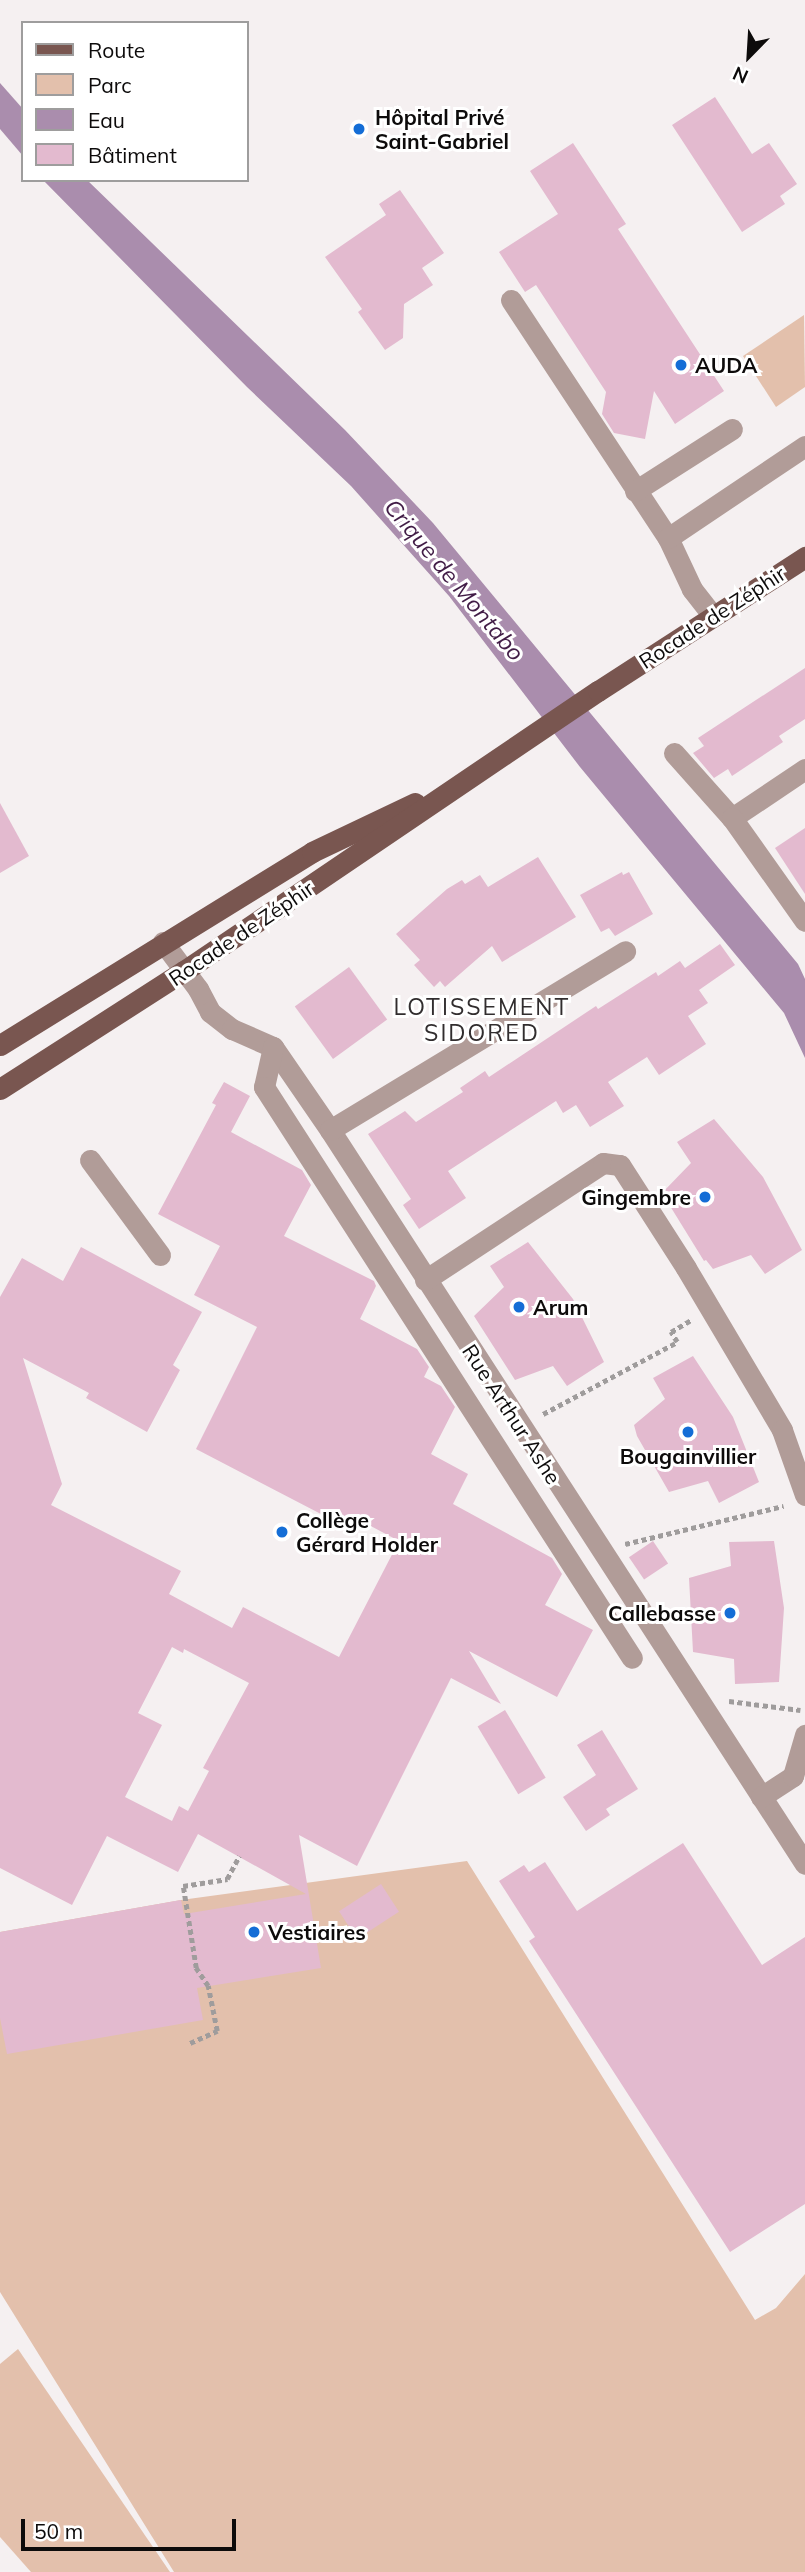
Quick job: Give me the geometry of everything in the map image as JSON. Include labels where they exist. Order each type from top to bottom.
[{"type":"main road","name":"Rocade de Zéphir","points":[[0,1089],[184,971],[598,691],[805,557]]},
{"type":"main road","name":"Rocade de Zéphir","points":[[0,1045],[312,852],[480,773]]},
{"type":"street","points":[[511,300],[668,538],[692,589],[713,617]]},
{"type":"street","points":[[635,491],[732,429]]},
{"type":"street","points":[[668,538],[805,446]]},
{"type":"street","points":[[674,753],[732,818],[805,921]]},
{"type":"street","points":[[732,818],[805,769]]},
{"type":"street","points":[[163,942],[198,989],[210,1012],[232,1029],[273,1047],[264,1087],[632,1658]]},
{"type":"street","points":[[330,1130],[625,951]]},
{"type":"street","name":"Rue Arthur Ashe","points":[[273,1047],[330,1130],[805,1864]]},
{"type":"street","points":[[90,1160],[160,1255]]},
{"type":"street","points":[[425,1280],[604,1163],[620,1165],[782,1430],[799,1500]]},
{"type":"street","points":[[761,1797],[793,1776],[805,1735]]},
{"type":"path","points":[[520,1426],[677,1342],[671,1332],[710,1309]]},
{"type":"path","points":[[600,1550],[799,1500]]},
{"type":"path","points":[[697,1698],[805,1710]]},
{"type":"path","points":[[190,2043],[217,2031],[208,1986],[196,1968],[183,1886],[227,1879],[239,1856]]},
{"type":"green space","points":[[804,315],[805,387],[776,407],[743,356]]},
{"type":"green space","points":[[467,1861],[755,2320],[776,2308],[805,2274],[805,2572],[174,2572],[0,2292],[0,1932],[181,1900]]},
{"type":"green space","points":[[18,2349],[170,2572],[31,2572],[0,2537],[0,2364]]},
{"type":"water","points":[[0,83],[21,107],[21,154],[0,129]]},
{"type":"water","name":"Crique de Montabo","points":[[45,182],[89,182],[345,430],[433,523],[798,964],[805,979],[805,1058],[784,1013],[580,767],[449,596],[351,486],[247,387]]},
{"type":"building","points":[[715,97],[752,154],[769,143],[797,184],[780,196],[785,204],[742,232],[672,125]]},
{"type":"building","points":[[573,143],[626,224],[618,229],[724,391],[675,424],[654,391],[645,439],[614,433],[602,414],[606,392],[536,285],[525,292],[499,252],[558,214],[530,171]]},
{"type":"building","points":[[400,190],[444,253],[422,268],[433,285],[404,304],[403,338],[385,350],[358,312],[362,309],[325,257],[386,215],[379,204]]},
{"type":"building","points":[[805,668],[805,719],[779,736],[783,742],[732,776],[728,769],[714,778],[693,753],[704,746],[698,738]]},
{"type":"building","points":[[0,803],[29,856],[0,873]]},
{"type":"building","points":[[805,828],[805,894],[775,848]]},
{"type":"building","points":[[538,857],[576,917],[502,962],[492,946],[445,987],[440,981],[434,987],[414,965],[420,960],[396,934],[447,889],[462,880],[465,884],[480,875],[488,887]]},
{"type":"building","points":[[622,872],[623,875],[629,872],[653,914],[615,936],[609,928],[601,932],[580,895]]},
{"type":"building","points":[[720,944],[735,965],[699,990],[708,1003],[688,1016],[706,1044],[659,1075],[647,1057],[608,1082],[624,1106],[590,1127],[576,1105],[563,1113],[556,1101],[448,1171],[466,1198],[419,1229],[403,1205],[411,1199],[368,1134],[405,1111],[416,1122],[463,1092],[460,1088],[485,1071],[489,1077],[596,1006],[598,1009],[656,972],[658,976],[680,961],[685,968]]},
{"type":"building","points":[[349,967],[387,1020],[333,1059],[295,1006]]},
{"type":"building","points":[[224,1082],[250,1096],[231,1132],[302,1170],[311,1185],[284,1236],[374,1281],[376,1286],[360,1319],[417,1349],[429,1367],[424,1377],[441,1386],[455,1407],[431,1454],[468,1474],[453,1504],[552,1558],[562,1574],[545,1605],[593,1630],[557,1697],[469,1651],[501,1704],[451,1678],[357,1866],[299,1835],[321,1968],[197,1988],[203,2020],[7,2054],[0,2018],[0,1932],[181,1900],[184,1914],[306,1894],[198,1834],[178,1872],[107,1836],[72,1905],[0,1868],[0,1297],[22,1258],[63,1281],[81,1247],[202,1312],[173,1365],[180,1370],[147,1432],[86,1398],[89,1393],[23,1358],[62,1484],[51,1505],[181,1571],[169,1594],[232,1628],[243,1607],[339,1657],[399,1541],[350,1515],[344,1526],[196,1449],[257,1327],[194,1295],[220,1246],[158,1214],[216,1105],[212,1103]],"holes":[[[172,1647],[183,1653],[184,1649],[249,1683],[203,1768],[209,1771],[188,1811],[179,1806],[172,1821],[125,1797],[162,1725],[138,1713]]]},
{"type":"building","name":"Gingembre","points":[[714,1119],[763,1177],[802,1250],[765,1274],[751,1255],[713,1269],[704,1261],[662,1193],[691,1163],[677,1142]]},
{"type":"building","name":"Arum","points":[[528,1242],[573,1299],[604,1362],[567,1386],[553,1366],[515,1380],[474,1316],[504,1287],[490,1266]]},
{"type":"building","name":"Bougainvillier","points":[[693,1356],[733,1417],[759,1482],[719,1503],[708,1481],[669,1492],[637,1436],[634,1425],[665,1399],[653,1378]]},
{"type":"building","points":[[653,1541],[668,1563],[644,1580],[629,1557]]},
{"type":"building","name":"Callebasse","points":[[774,1541],[784,1608],[779,1682],[735,1684],[734,1659],[693,1652],[689,1578],[731,1566],[729,1542]]},
{"type":"building","points":[[505,1710],[546,1778],[518,1794],[478,1726]]},
{"type":"building","points":[[602,1730],[638,1789],[606,1809],[610,1815],[586,1831],[563,1797],[596,1775],[577,1745]]},
{"type":"building","points":[[683,1843],[762,1965],[805,1937],[805,2204],[730,2252],[529,1941],[535,1937],[499,1881],[524,1865],[529,1872],[545,1862],[577,1911]]},
{"type":"building","points":[[381,1884],[399,1912],[357,1939],[339,1911]]},
{"type":"place","name":"Hôpital Privé Saint-Gabriel","points":[[359,129]]},
{"type":"place","name":"AUDA","points":[[681,365]]},
{"type":"place","name":"Gingembre","points":[[705,1197]]},
{"type":"place","name":"Arum","points":[[519,1307]]},
{"type":"place","name":"Bougainvillier","points":[[688,1432]]},
{"type":"place","name":"Collège Gérard Holder","points":[[282,1532]]},
{"type":"place","name":"Callebasse","points":[[730,1613]]},
{"type":"place","name":"Vestiaires","points":[[254,1932]]},
{"type":"district","name":"LOTISSEMENT SIDORED","points":[[482,1020]]}]
